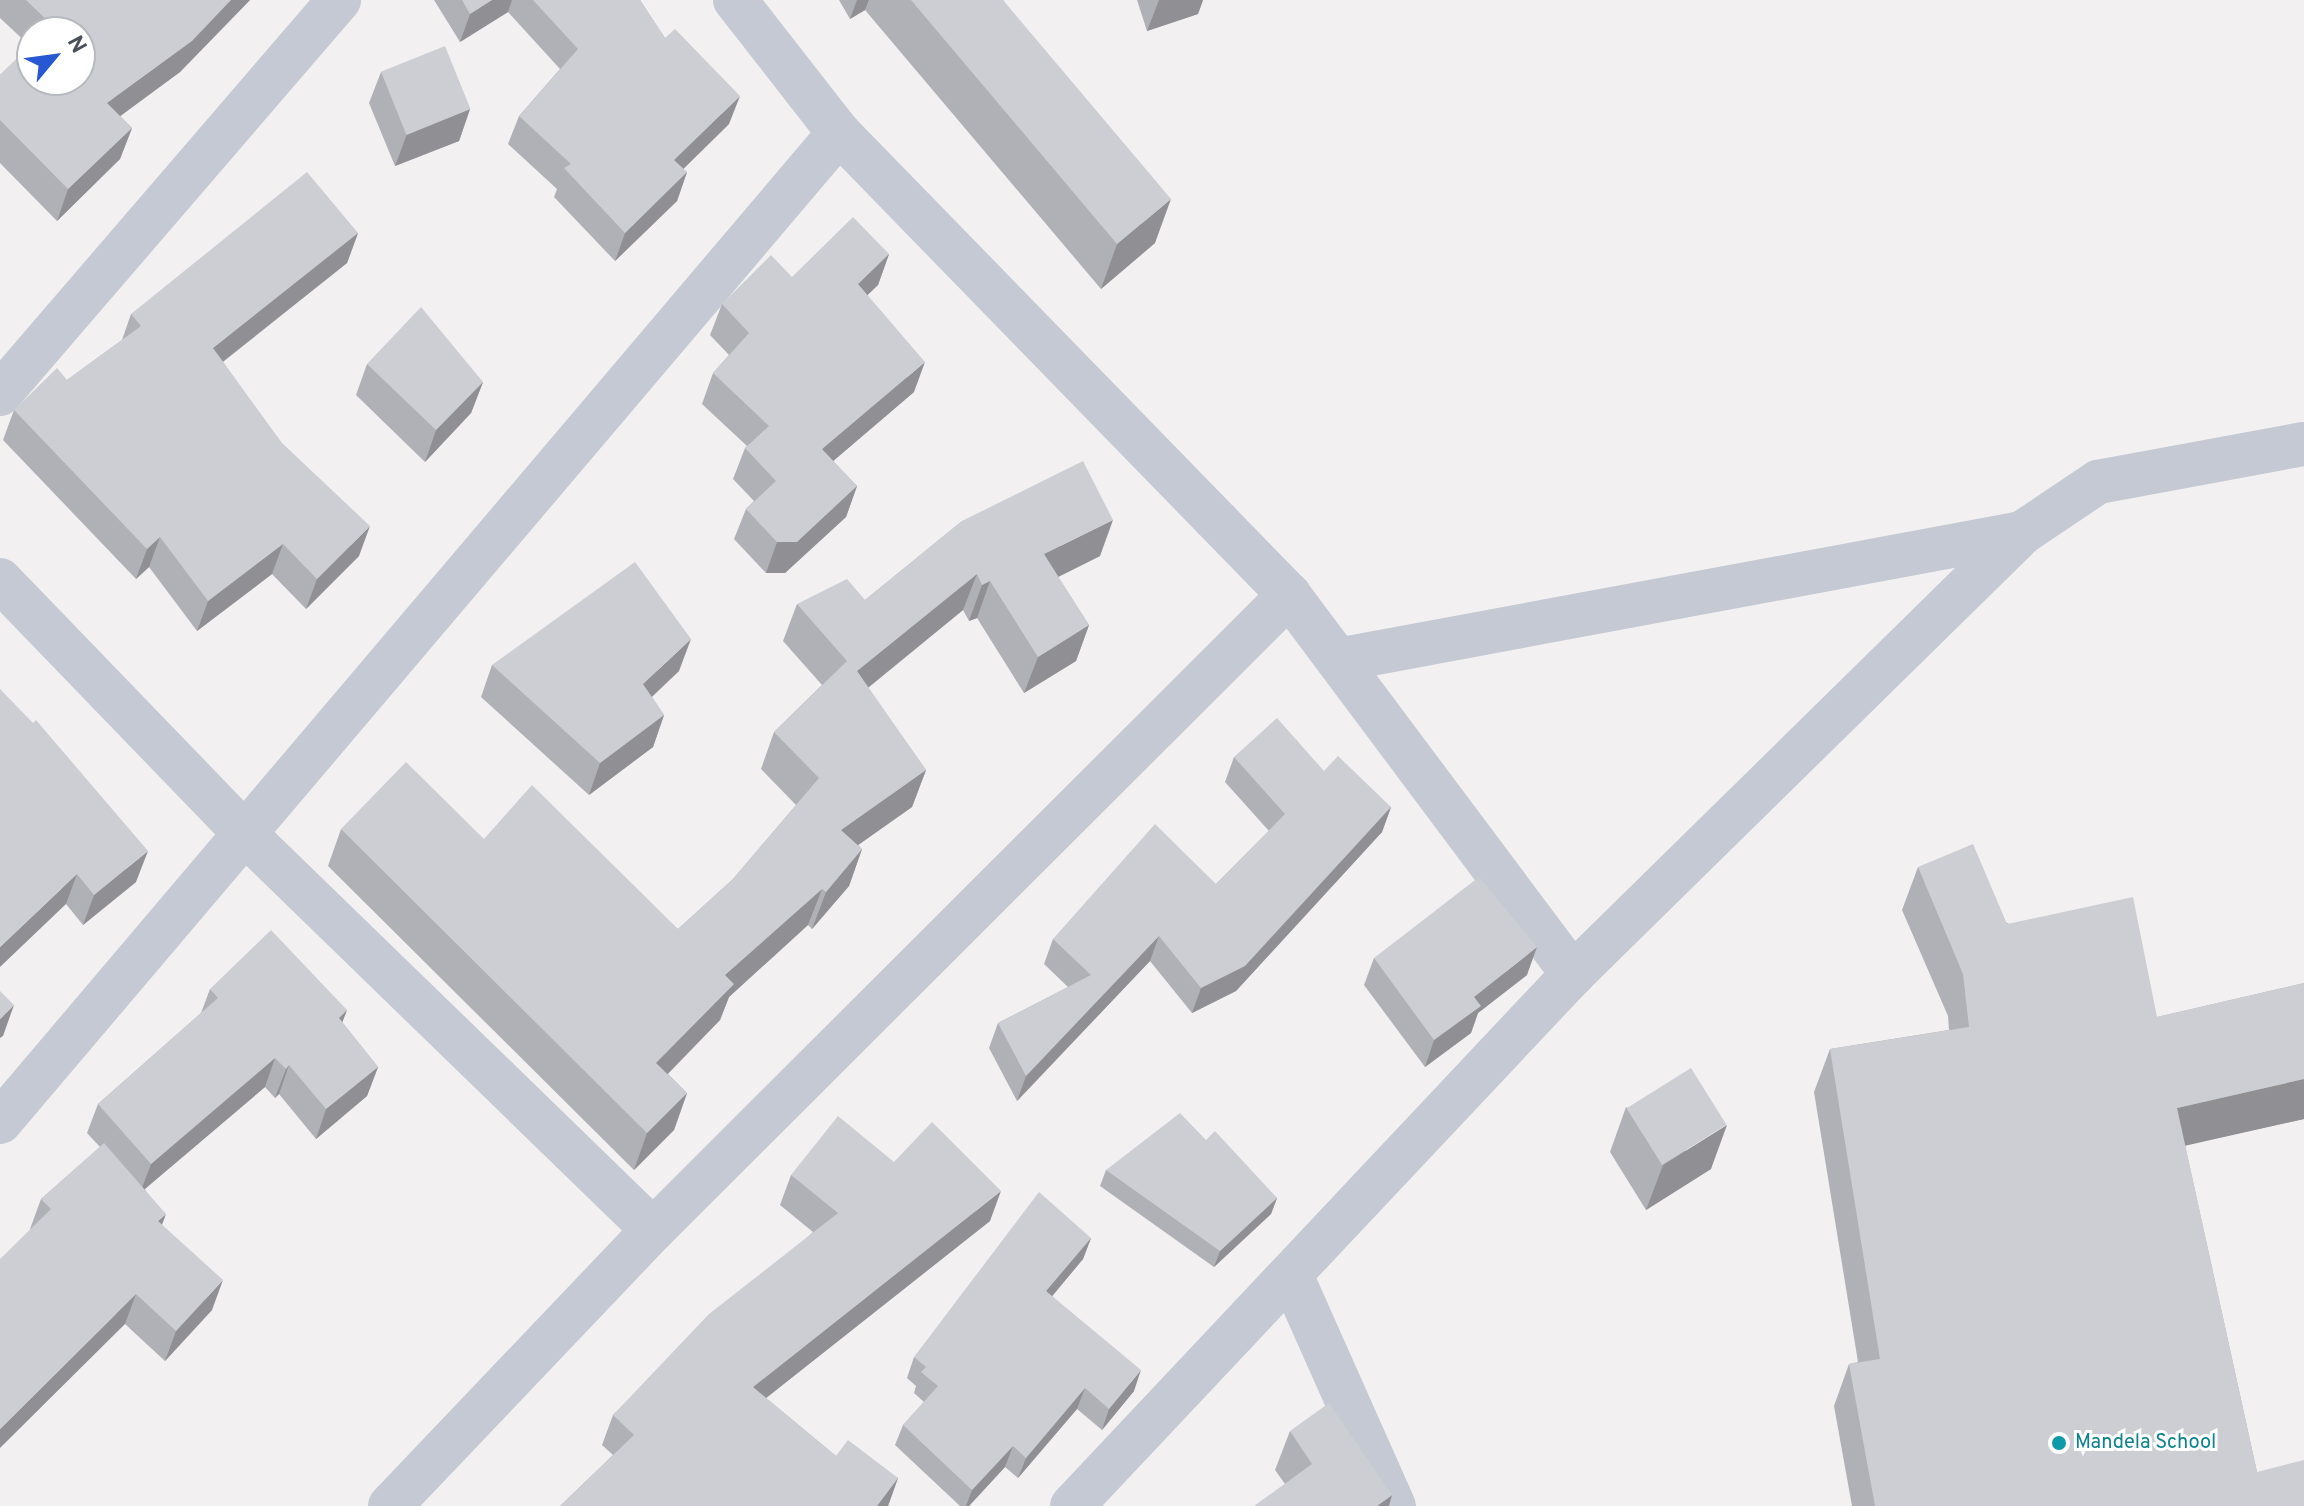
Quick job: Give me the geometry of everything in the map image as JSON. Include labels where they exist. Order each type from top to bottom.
[{"type":"street","points":[[0,394],[339,0]]},
{"type":"street","points":[[735,0],[839,133],[1289,595],[1573,974]]},
{"type":"street","points":[[0,1122],[839,133]]},
{"type":"street","points":[[1072,1506],[1573,974],[2022,533],[2098,482],[2304,444]]},
{"type":"street","points":[[1338,660],[2022,533]]},
{"type":"street","points":[[0,580],[243,832],[653,1230]]},
{"type":"street","points":[[390,1506],[653,1230],[1289,595]]},
{"type":"street","points":[[1291,1275],[1394,1506]]},
{"type":"building","points":[[26,0],[231,0],[192,41],[107,103],[132,128],[68,189],[0,120],[0,75],[16,60],[16,96],[96,96],[96,16],[43,16]]},
{"type":"building","points":[[462,0],[492,0],[470,14]]},
{"type":"building","points":[[533,0],[640,0],[665,38],[675,29],[740,96],[674,160],[687,172],[625,233],[564,168],[571,164],[519,116],[578,49]]},
{"type":"building","points":[[911,0],[1003,0],[1171,199],[1117,244]]},
{"type":"building","points":[[445,46],[470,109],[406,135],[381,72]]},
{"type":"building","points":[[307,172],[358,233],[213,348],[282,443],[370,526],[317,579],[283,544],[208,601],[160,537],[147,549],[14,410],[57,368],[67,380],[141,326],[131,314]]},
{"type":"building","points":[[853,217],[889,254],[858,284],[925,362],[822,449],[857,486],[797,542],[777,542],[746,509],[776,481],[745,448],[769,426],[713,373],[749,333],[722,304],[771,255],[792,277]]},
{"type":"building","points":[[421,307],[483,382],[436,430],[367,364]]},
{"type":"building","points":[[1083,461],[1113,520],[1044,554],[1089,625],[1038,657],[990,581],[982,585],[977,574],[857,671],[926,770],[841,830],[862,849],[826,892],[822,889],[725,975],[734,984],[656,1063],[687,1093],[647,1133],[341,829],[406,762],[484,839],[532,785],[678,929],[733,879],[819,778],[774,732],[847,661],[797,604],[847,579],[865,600],[962,521]]},
{"type":"building","points":[[635,562],[691,639],[643,684],[664,715],[600,763],[492,665]]},
{"type":"building","points":[[0,689],[33,723],[36,720],[148,851],[94,895],[77,874],[0,947]]},
{"type":"building","points":[[1277,718],[1324,771],[1338,756],[1391,807],[1245,966],[1201,988],[1159,936],[1026,1076],[998,1023],[1091,975],[1053,939],[1155,824],[1216,884],[1285,814],[1234,757]]},
{"type":"building","points":[[1973,844],[2007,924],[2133,897],[2157,1017],[2304,983],[2304,1079],[2177,1108],[2257,1472],[2304,1460],[2304,1506],[1875,1506],[1849,1364],[1880,1359],[1830,1049],[1969,1027],[1963,974],[1918,867]]},
{"type":"building","points":[[1479,877],[1537,947],[1474,997],[1481,1006],[1434,1040],[1374,958]]},
{"type":"building","points":[[271,930],[347,1010],[339,1018],[378,1067],[326,1109],[289,1065],[286,1069],[275,1058],[151,1164],[98,1104],[218,998],[210,989]]},
{"type":"building","points":[[0,991],[14,1005],[0,1019]]},
{"type":"building","points":[[1691,1068],[1727,1125],[1662,1165],[1627,1108]]},
{"type":"building","points":[[1180,1113],[1206,1140],[1215,1131],[1277,1198],[1220,1251],[1106,1170]]},
{"type":"building","points":[[838,1116],[894,1162],[932,1122],[1001,1191],[753,1387],[836,1456],[848,1440],[898,1478],[877,1506],[560,1506],[634,1435],[613,1415],[709,1314],[838,1213],[791,1175]]},
{"type":"building","points":[[104,1143],[166,1214],[158,1221],[223,1280],[176,1331],[136,1294],[0,1429],[0,1259],[51,1209],[41,1199]]},
{"type":"building","points":[[1039,1192],[1091,1238],[1046,1291],[1141,1370],[1109,1409],[1085,1388],[1026,1458],[1013,1446],[972,1490],[903,1425],[938,1386],[921,1372],[926,1367],[914,1357]]},
{"type":"building","points":[[1329,1403],[1392,1495],[1377,1506],[1254,1506],[1312,1464],[1290,1431]]},
{"type":"place","name":"Mandela School","points":[[2059,1443]]}]
